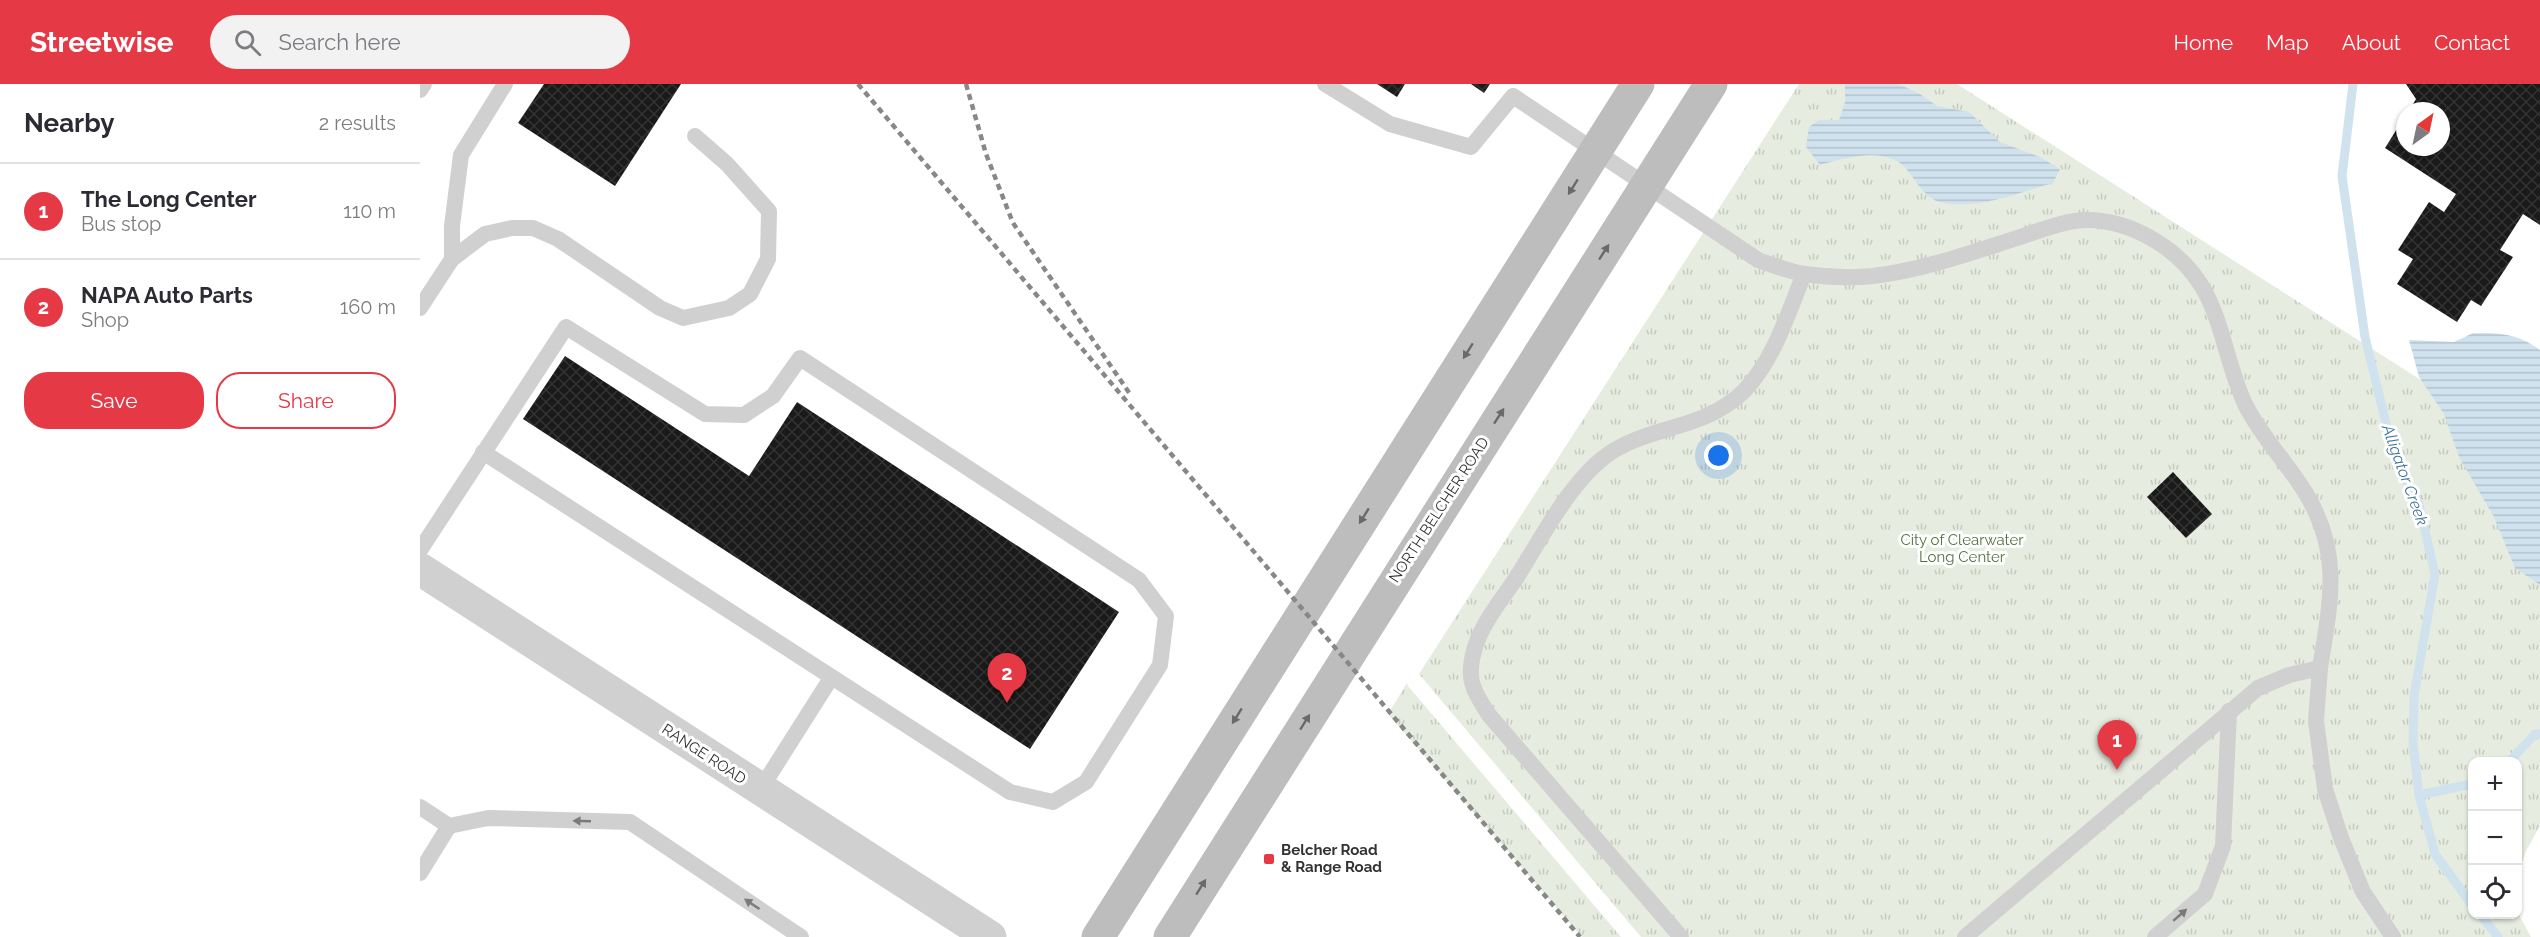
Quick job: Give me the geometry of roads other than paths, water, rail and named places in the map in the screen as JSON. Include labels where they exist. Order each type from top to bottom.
[{"type":"main road","points":[[1098,937],[1638,84]]},
{"type":"main road","name":"NORTH BELCHER ROAD","points":[[1170,937],[1344,659],[1711,84]]},
{"type":"street","name":"RANGE ROAD","points":[[420,569],[990,937]]},
{"type":"lane","points":[[420,90],[424,84]]},
{"type":"lane","points":[[452,259],[452,226],[461,155],[505,84]]},
{"type":"lane","points":[[1325,84],[1390,124],[1471,147],[1517,90],[1595,151],[1758,260],[1804,274],[1872,276],[1938,263],[2051,228],[2086,220],[2121,225],[2154,240],[2179,260],[2200,285],[2214,312],[2240,394],[2260,431],[2307,496],[2324,529],[2332,568],[2330,606],[2320,668],[2316,721],[2325,789],[2341,838],[2363,892],[2393,937]]},
{"type":"lane","points":[[420,308],[452,259],[485,234],[512,228],[533,228],[558,239],[660,308],[683,318],[729,308],[750,294],[768,259],[769,211],[727,164],[695,136]]},
{"type":"lane","points":[[1681,937],[1489,715],[1476,694],[1470,672],[1475,646],[1486,624],[1587,472],[1611,452],[1637,438],[1692,424],[1722,410],[1744,390],[1767,361],[1804,274]]},
{"type":"lane","points":[[420,550],[483,452],[566,327],[705,414],[744,415],[773,396],[800,358],[1139,580],[1166,616],[1160,665],[1086,782],[1053,802],[1010,792],[483,452]]},
{"type":"lane","points":[[1965,937],[2258,688],[2289,675],[2320,668]]},
{"type":"lane","points":[[760,790],[831,678]]},
{"type":"lane","points":[[2155,937],[2205,894],[2223,846],[2229,711]]},
{"type":"lane","points":[[420,807],[450,826],[488,818],[630,822],[801,937]]},
{"type":"lane","points":[[420,873],[450,826]]},
{"type":"water","points":[[1845,84],[1897,84],[1917,92],[1937,106],[1969,112],[2000,142],[2040,157],[2060,169],[2053,183],[1986,202],[1958,204],[1944,203],[1928,196],[1903,165],[1888,157],[1858,156],[1820,165],[1806,147],[1809,127],[1819,120],[1839,120],[1845,102]]},
{"type":"water","points":[[2473,333],[2516,337],[2540,350],[2540,585],[2515,568],[2494,517],[2459,457],[2444,414],[2419,377],[2409,340],[2454,342]]},
{"type":"waterway","name":"Alligator Creek","points":[[2353,84],[2342,176],[2365,337],[2392,448],[2419,505],[2435,574],[2414,696],[2413,744],[2419,795],[2435,854],[2468,899]]},
{"type":"waterway","name":"Alligator Creek","points":[[2514,757],[2535,734],[2540,734]]},
{"type":"waterway","name":"Alligator Creek","points":[[2419,795],[2468,785]]},
{"type":"waterway","name":"Alligator Creek","points":[[2484,919],[2498,937]]},
{"type":"railway","points":[[858,84],[1580,937]]},
{"type":"railway","points":[[966,84],[986,154],[1013,223],[1130,394]]},
{"type":"place","name":"NAPA Auto Parts","points":[[1007,703]]},
{"type":"place","name":"The Long Center","points":[[2117,770]]},
{"type":"place","name":"Belcher Road & Range Road","points":[[1269,859]]},
{"type":"park label","name":"City of Clearwater Long Center","points":[[1962,548]]}]
